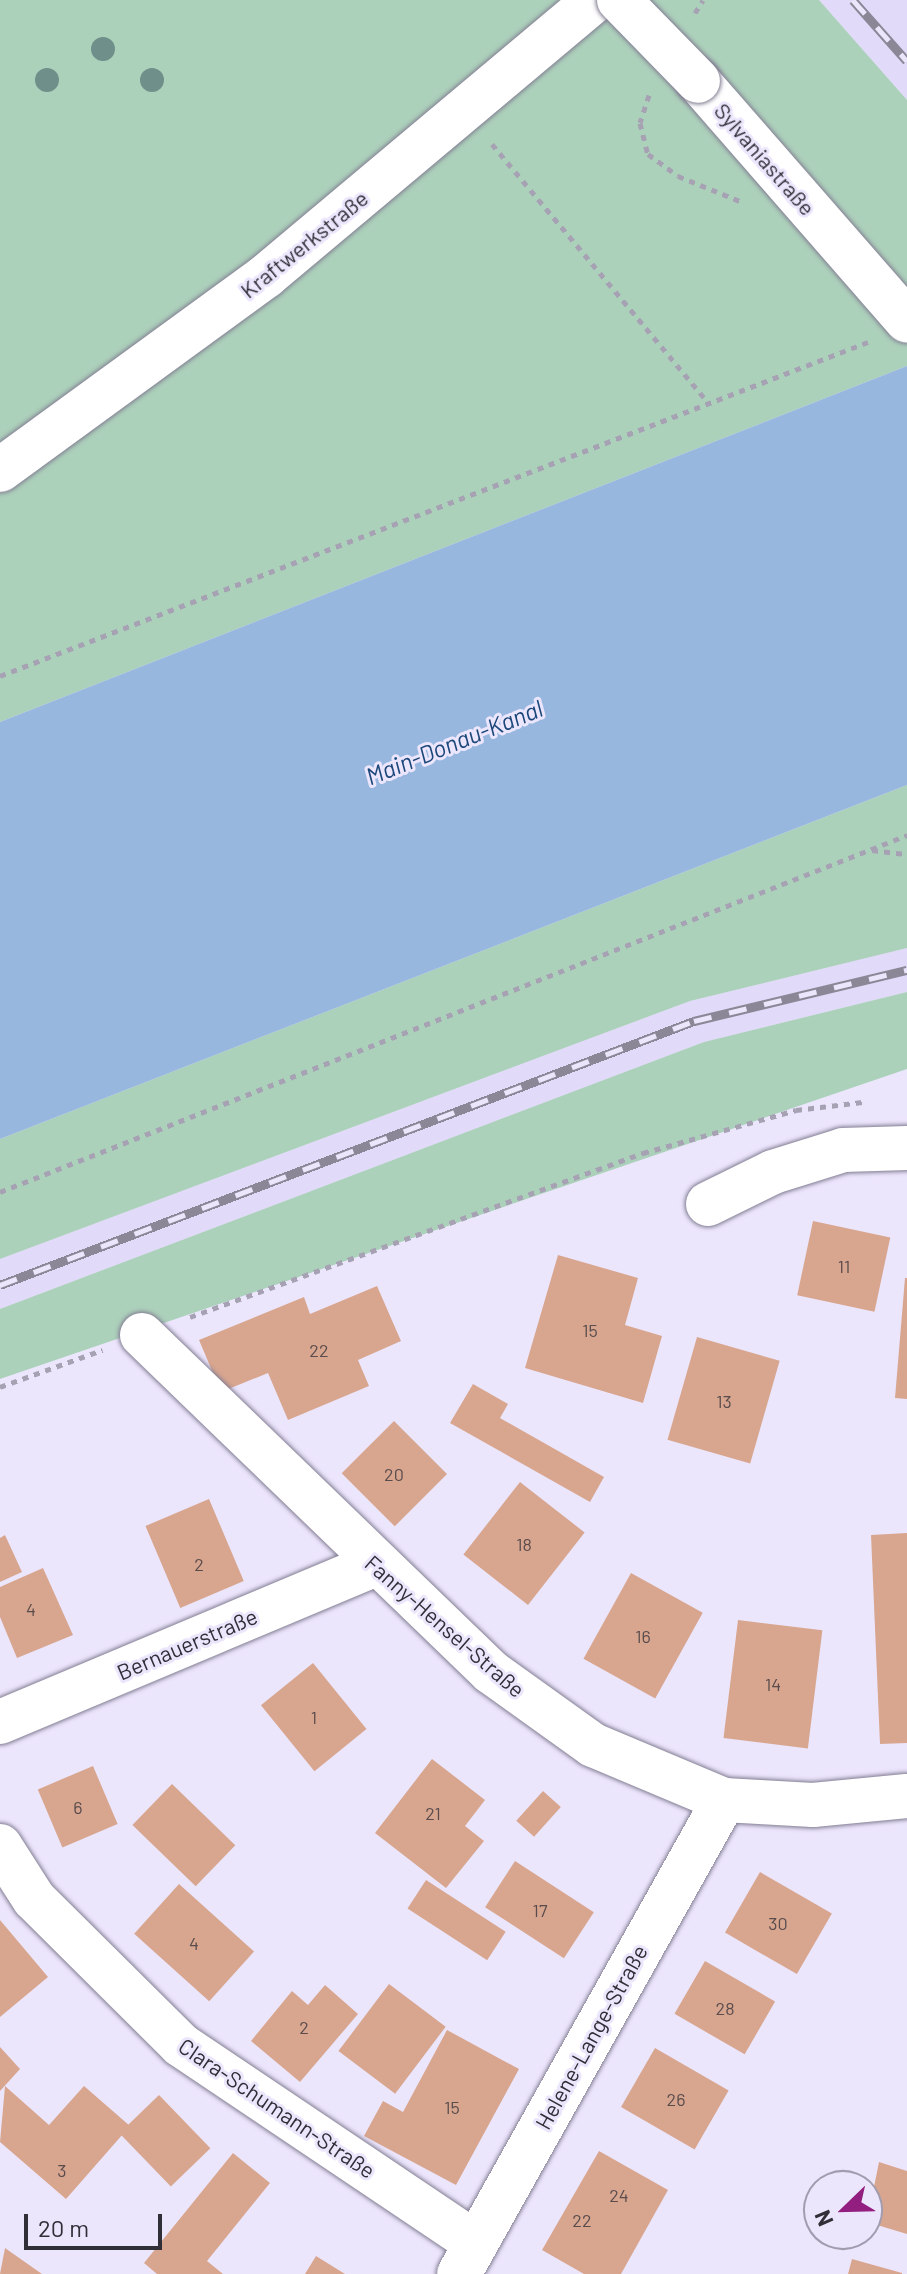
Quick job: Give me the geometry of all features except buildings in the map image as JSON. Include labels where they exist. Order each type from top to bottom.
[{"type":"street","name":"Kraftwerkstraße","points":[[0,470],[266,276],[466,112],[595,0]]},
{"type":"street","name":"Sylvaniastraße","points":[[619,0],[698,81],[823,226],[893,330]]},
{"type":"street","points":[[708,1204],[773,1172],[843,1150],[907,1148]]},
{"type":"street","name":"Fanny-Hensel-Straße","points":[[142,1335],[374,1565],[491,1672],[593,1745],[724,1800],[813,1805],[907,1796]]},
{"type":"street","name":"Bernauerstraße","points":[[0,1722],[374,1565]]},
{"type":"street","name":"Helene-Lange-Straße","points":[[468,2259],[724,1800]]},
{"type":"street","name":"Clara-Schumann-Straße","points":[[0,1846],[34,1899],[181,2045],[468,2259]]},
{"type":"path","points":[[466,112],[706,401]]},
{"type":"path","points":[[0,676],[893,330]]},
{"type":"path","points":[[0,1192],[907,835]]},
{"type":"path","points":[[871,850],[907,854]]},
{"type":"path","points":[[0,1387],[643,1153],[850,1098],[873,1104]]},
{"type":"shaded area","points":[[819,0],[907,0],[907,100]]},
{"type":"shaded area","points":[[907,948],[907,992],[704,1042],[0,1309],[0,1259],[690,1001]]},
{"type":"green space","points":[[0,0],[819,0],[907,100],[907,366],[0,722]]},
{"type":"green space","points":[[907,785],[907,948],[690,1001],[0,1259],[0,1139]]},
{"type":"green space","points":[[907,992],[907,1069],[0,1379],[0,1309],[704,1042]]},
{"type":"water","name":"Main-Donau-Kanal","points":[[907,366],[907,785],[0,1139],[0,722]]},
{"type":"railway","points":[[853,0],[907,61]]},
{"type":"railway","points":[[0,1285],[694,1021],[907,970]]}]
